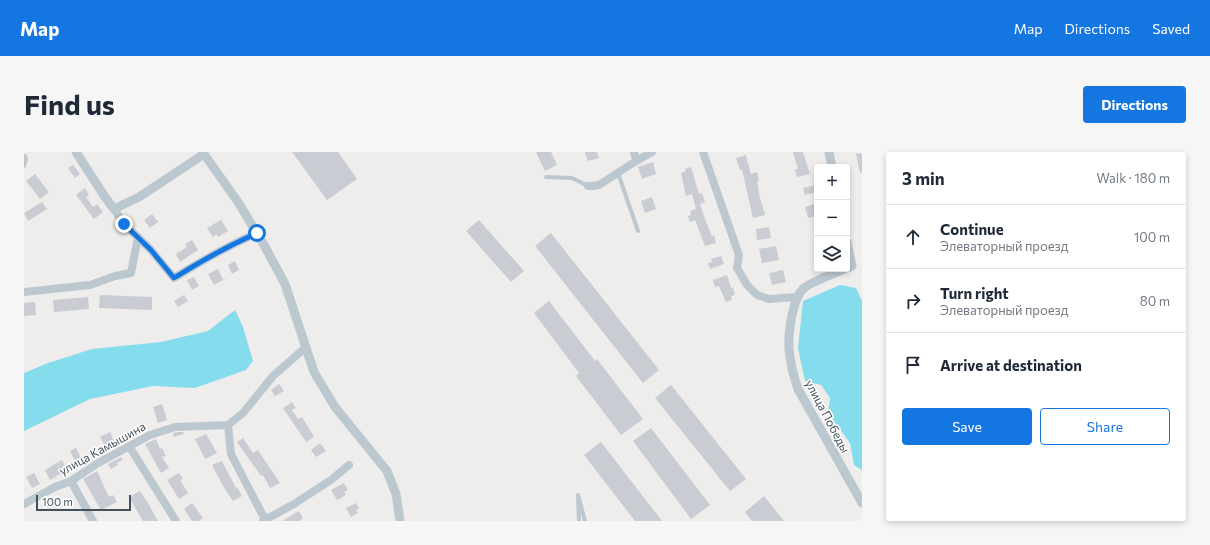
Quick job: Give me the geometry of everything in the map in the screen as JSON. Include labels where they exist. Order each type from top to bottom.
[{"type":"street","points":[[76,152],[124,224],[151,250],[174,278],[202,260],[237,241],[257,233]]},
{"type":"street","points":[[634,152],[636,161]]},
{"type":"street","points":[[588,186],[599,185],[652,152]]},
{"type":"street","points":[[703,152],[739,255],[738,268],[747,285],[757,295],[769,299],[797,297],[804,288],[838,272]]},
{"type":"street","points":[[830,152],[832,164]]},
{"type":"street","points":[[114,209],[139,197],[204,153],[238,202],[285,284],[314,372],[335,407],[387,471],[396,494],[400,521]]},
{"type":"street","points":[[24,292],[90,285],[115,276],[132,273],[138,237]]},
{"type":"street","points":[[850,256],[852,266],[850,267]]},
{"type":"street","name":"улица Победы","points":[[797,297],[791,318],[788,341],[791,368],[798,389],[862,503]]},
{"type":"street","points":[[306,347],[273,376],[243,413],[228,425],[231,454],[265,520],[294,504],[331,480],[349,464]]},
{"type":"street","name":"улица Камышина","points":[[24,504],[55,487],[71,481],[98,463],[150,435],[175,427],[228,425]]},
{"type":"street","points":[[129,446],[176,521]]},
{"type":"street","points":[[71,481],[93,521]]},
{"type":"lane","points":[[24,155],[26,159],[24,166]]},
{"type":"lane","points":[[618,172],[638,231]]},
{"type":"lane","points":[[546,177],[572,178],[588,186]]},
{"type":"lane","points":[[579,521],[578,495],[585,521]]},
{"type":"water","points":[[840,285],[856,288],[862,301],[862,470],[854,465],[850,443],[828,413],[830,398],[821,385],[805,381],[798,348],[803,301]]},
{"type":"water","points":[[235,310],[243,327],[253,361],[246,370],[195,388],[153,386],[90,399],[24,431],[24,373],[48,363],[92,349],[161,342],[208,331]]},
{"type":"building","points":[[292,152],[338,152],[357,179],[327,200]]},
{"type":"building","points":[[536,152],[551,152],[557,165],[545,171]]},
{"type":"building","points":[[585,152],[597,152],[599,158],[588,161]]},
{"type":"building","points":[[793,152],[803,152],[810,174],[797,177],[795,169],[798,169]]},
{"type":"building","points":[[862,153],[862,173],[860,173],[856,154]]},
{"type":"building","points":[[746,155],[751,174],[757,172],[760,198],[765,215],[753,218],[742,170],[740,170],[736,158]]},
{"type":"building","points":[[653,162],[656,174],[642,179],[638,167]]},
{"type":"building","points":[[73,165],[80,174],[75,178],[68,168]]},
{"type":"building","points":[[691,167],[699,194],[702,193],[705,202],[700,204],[706,222],[712,236],[714,235],[716,243],[705,246],[695,220],[690,222],[688,216],[691,215],[690,211],[696,209],[692,194],[686,196],[681,173],[686,171],[685,169]]},
{"type":"building","points":[[35,174],[49,192],[40,199],[26,181]]},
{"type":"building","points":[[814,186],[814,193],[805,195],[803,188]]},
{"type":"building","points":[[85,188],[89,195],[86,197],[93,207],[97,204],[103,212],[94,219],[76,195]]},
{"type":"building","points":[[652,197],[656,209],[645,213],[641,201]]},
{"type":"building","points":[[42,202],[47,209],[28,221],[24,213]]},
{"type":"building","points":[[814,204],[814,217],[808,218],[805,207]]},
{"type":"building","points":[[152,214],[158,222],[150,228],[144,220]]},
{"type":"building","points":[[221,220],[228,231],[218,237],[216,234],[213,237],[207,228]]},
{"type":"building","points":[[479,220],[524,271],[511,282],[466,231]]},
{"type":"building","points":[[769,227],[771,238],[757,240],[756,229]]},
{"type":"building","points":[[551,233],[659,370],[643,383],[535,246]]},
{"type":"building","points":[[192,240],[198,250],[180,262],[176,254],[187,247],[185,244]]},
{"type":"building","points":[[776,246],[779,260],[762,263],[759,249]]},
{"type":"building","points":[[721,256],[724,264],[710,269],[708,263],[712,262],[711,259]]},
{"type":"building","points":[[235,261],[239,270],[232,274],[228,265]]},
{"type":"building","points":[[218,269],[223,280],[214,285],[208,274]]},
{"type":"building","points":[[783,270],[786,282],[772,285],[769,273]]},
{"type":"building","points":[[727,275],[735,295],[731,296],[732,300],[726,302],[719,286],[715,287],[713,280]]},
{"type":"building","points":[[194,277],[199,286],[192,290],[187,280]]},
{"type":"building","points":[[100,295],[152,297],[152,310],[99,308]]},
{"type":"building","points":[[184,295],[188,301],[178,307],[174,301]]},
{"type":"building","points":[[88,297],[89,309],[54,312],[53,300]]},
{"type":"building","points":[[549,301],[595,361],[597,359],[643,419],[621,435],[576,376],[579,373],[534,313]]},
{"type":"building","points":[[35,302],[36,315],[24,316],[24,303]]},
{"type":"building","points":[[279,384],[284,391],[275,396],[271,390]]},
{"type":"building","points":[[671,385],[746,479],[730,491],[655,398]]},
{"type":"building","points":[[292,402],[296,408],[292,410],[298,419],[302,417],[314,437],[306,442],[283,408]]},
{"type":"building","points":[[162,404],[167,420],[158,423],[153,407]]},
{"type":"building","points":[[651,428],[710,505],[691,519],[633,441]]},
{"type":"building","points":[[110,432],[116,445],[107,450],[100,437]]},
{"type":"building","points":[[176,432],[183,432],[184,434],[174,437],[173,434]]},
{"type":"building","points":[[206,434],[217,453],[205,459],[195,439]]},
{"type":"building","points":[[243,438],[253,453],[258,450],[280,483],[270,488],[263,475],[261,476],[237,442]]},
{"type":"building","points":[[156,439],[160,449],[162,448],[166,456],[162,457],[169,468],[161,473],[145,444]]},
{"type":"building","points":[[601,442],[662,521],[635,521],[584,455]]},
{"type":"building","points":[[320,443],[326,451],[316,457],[311,450]]},
{"type":"building","points":[[76,448],[83,462],[77,465],[70,451]]},
{"type":"building","points":[[121,457],[123,460],[111,469],[108,464]]},
{"type":"building","points":[[62,460],[67,470],[50,480],[45,470]]},
{"type":"building","points":[[222,461],[236,488],[237,487],[242,496],[233,501],[212,465]]},
{"type":"building","points":[[97,471],[109,497],[113,495],[117,502],[101,510],[83,479]]},
{"type":"building","points":[[34,473],[40,484],[32,488],[26,477]]},
{"type":"building","points":[[179,473],[183,479],[180,480],[188,493],[179,499],[167,480]]},
{"type":"building","points":[[344,483],[348,490],[344,492],[346,495],[337,500],[331,490]]},
{"type":"building","points":[[140,491],[158,521],[143,521],[129,497]]},
{"type":"building","points":[[764,496],[784,521],[752,521],[745,512]]},
{"type":"building","points":[[192,503],[203,518],[199,521],[192,521],[184,509]]},
{"type":"building","points":[[356,503],[359,508],[356,510],[358,513],[351,517],[346,508]]},
{"type":"building","points":[[299,511],[303,518],[299,521],[282,521]]},
{"type":"route","points":[[124,224],[151,250],[174,278],[202,260],[237,241],[257,233]]}]
